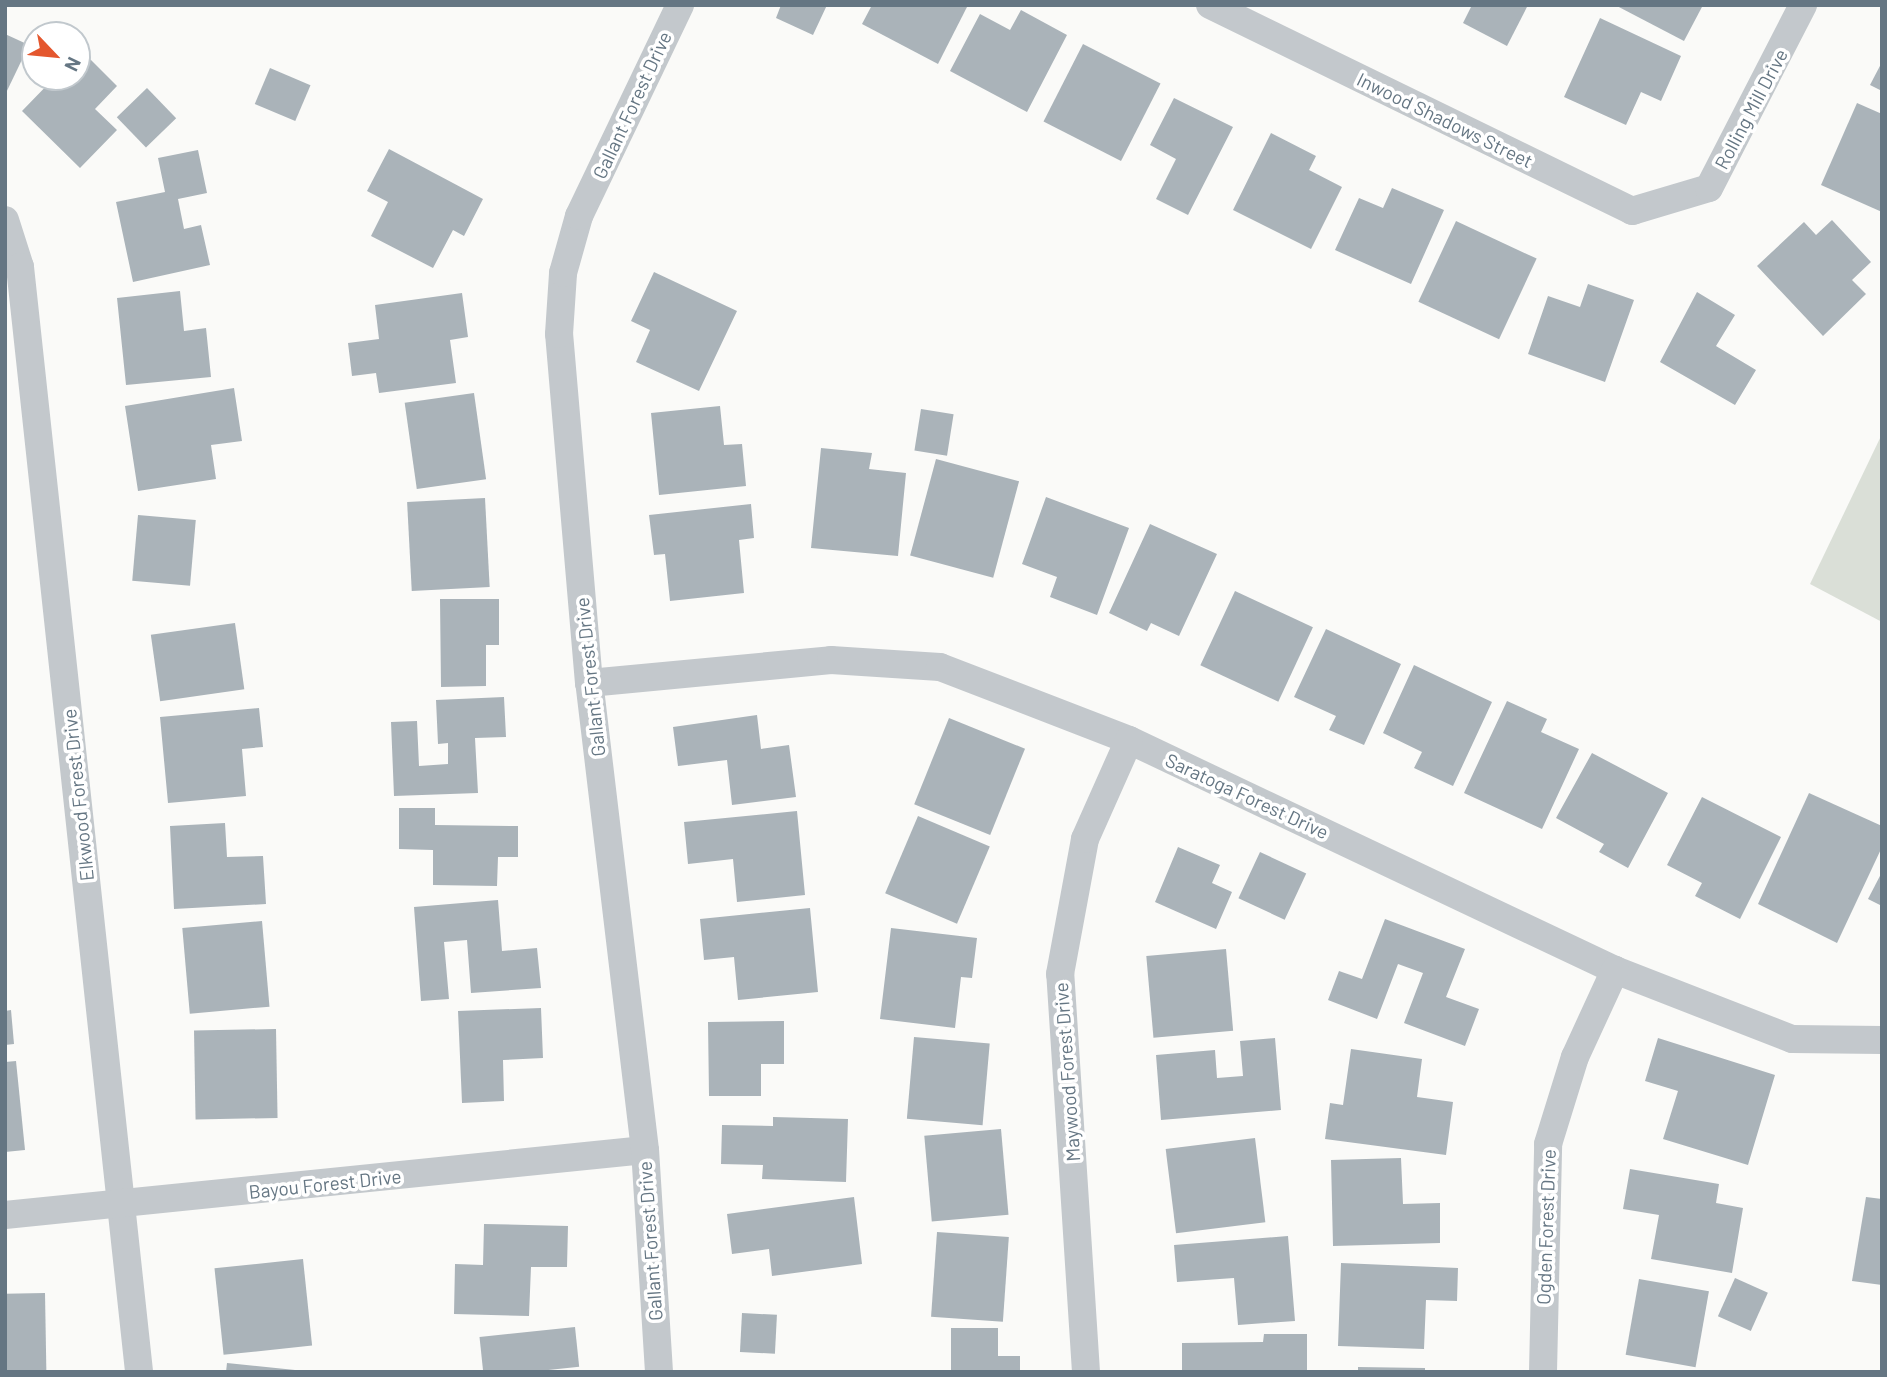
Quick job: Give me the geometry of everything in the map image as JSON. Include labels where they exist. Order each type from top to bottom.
[{"type":"street","name":"Gallant Forest Drive","points":[[659,1372],[645,1150],[589,683],[559,334],[563,273],[579,216],[680,5]]},
{"type":"street","name":"Inwood Shadows Street","points":[[1210,5],[1632,211],[1684,196]]},
{"type":"street","name":"Rolling Mill Drive","points":[[1684,196],[1709,188],[1803,5]]},
{"type":"street","name":"Elkwood Forest Drive","points":[[5,220],[20,267],[139,1372]]},
{"type":"street","name":"Saratoga Forest Drive","points":[[589,683],[831,660],[940,667],[1129,740],[1615,970],[1792,1039],[1882,1040]]},
{"type":"street","name":"Maywood Forest Drive","points":[[1086,1372],[1060,974],[1085,839],[1129,740]]},
{"type":"street","name":"Ogden Forest Drive","points":[[1543,1372],[1548,1144],[1575,1057],[1615,970]]},
{"type":"street","name":"Bayou Forest Drive","points":[[5,1215],[123,1206],[645,1150]]},
{"type":"shaded area","points":[[1882,434],[1882,622],[1810,584]]},
{"type":"building","points":[[781,5],[827,5],[813,35],[776,18]]},
{"type":"building","points":[[872,5],[968,5],[938,64],[862,24]]},
{"type":"building","points":[[1472,5],[1528,5],[1507,46],[1463,23]]},
{"type":"building","points":[[1615,5],[1703,5],[1684,41]]},
{"type":"building","points":[[1021,10],[1067,35],[1027,112],[950,71],[980,14],[1010,30]]},
{"type":"building","points":[[1600,18],[1681,56],[1661,101],[1641,92],[1626,125],[1564,97]]},
{"type":"building","points":[[5,34],[21,41],[21,62],[5,95]]},
{"type":"building","points":[[1083,44],[1161,83],[1121,161],[1044,122]]},
{"type":"building","points":[[91,60],[117,86],[95,109],[117,130],[80,168],[22,111],[41,91],[91,91]]},
{"type":"building","points":[[1882,62],[1882,91],[1870,85]]},
{"type":"building","points":[[270,68],[311,85],[295,121],[255,104]]},
{"type":"building","points":[[147,88],[176,118],[146,147],[117,117]]},
{"type":"building","points":[[1174,98],[1233,127],[1188,215],[1156,199],[1176,159],[1150,145]]},
{"type":"building","points":[[1857,103],[1882,114],[1882,212],[1821,185]]},
{"type":"building","points":[[1271,133],[1316,156],[1309,170],[1342,187],[1311,249],[1233,210]]},
{"type":"building","points":[[389,149],[483,199],[464,236],[453,230],[433,268],[371,236],[388,202],[367,191]]},
{"type":"building","points":[[198,150],[207,193],[178,199],[184,229],[201,225],[210,265],[133,282],[116,202],[165,192],[158,158]]},
{"type":"building","points":[[1392,188],[1444,210],[1411,284],[1335,250],[1359,198],[1383,208]]},
{"type":"building","points":[[1832,220],[1871,262],[1852,280],[1866,294],[1823,336],[1757,266],[1804,222],[1816,235]]},
{"type":"building","points":[[1456,221],[1537,259],[1499,339],[1418,302]]},
{"type":"building","points":[[654,272],[737,311],[699,391],[636,362],[650,330],[631,321]]},
{"type":"building","points":[[1588,284],[1634,300],[1605,382],[1528,354],[1548,296],[1580,307]]},
{"type":"building","points":[[180,291],[184,331],[206,328],[211,377],[126,385],[117,298]]},
{"type":"building","points":[[1697,292],[1735,315],[1716,346],[1756,370],[1735,405],[1660,362]]},
{"type":"building","points":[[462,293],[468,337],[450,340],[456,383],[379,393],[376,373],[352,376],[348,343],[379,339],[375,305]]},
{"type":"building","points":[[234,388],[242,441],[211,445],[216,479],[138,491],[125,406]]},
{"type":"building","points":[[474,393],[486,479],[417,489],[405,403]]},
{"type":"building","points":[[720,406],[724,445],[742,444],[746,486],[659,495],[651,413]]},
{"type":"building","points":[[921,409],[954,414],[947,456],[914,450]]},
{"type":"building","points":[[821,448],[872,453],[869,469],[906,473],[898,556],[811,548]]},
{"type":"building","points":[[936,459],[1019,481],[993,578],[910,556]]},
{"type":"building","points":[[1046,497],[1129,528],[1097,615],[1050,597],[1057,577],[1022,564]]},
{"type":"building","points":[[485,498],[490,587],[412,591],[407,502]]},
{"type":"building","points":[[751,504],[754,538],[739,540],[744,593],[670,601],[665,554],[654,555],[649,515]]},
{"type":"building","points":[[138,515],[196,520],[190,586],[132,581]]},
{"type":"building","points":[[1150,524],[1217,554],[1179,636],[1151,623],[1147,631],[1109,613]]},
{"type":"building","points":[[1235,591],[1313,627],[1278,702],[1200,665]]},
{"type":"building","points":[[440,599],[499,599],[499,645],[486,645],[486,686],[441,687]]},
{"type":"building","points":[[235,623],[244,689],[160,701],[151,635]]},
{"type":"building","points":[[1326,629],[1401,664],[1364,745],[1329,730],[1336,716],[1294,697]]},
{"type":"building","points":[[1414,665],[1492,702],[1453,786],[1414,768],[1422,752],[1383,733]]},
{"type":"building","points":[[504,697],[506,737],[475,738],[478,793],[394,796],[391,722],[417,721],[419,766],[448,764],[448,743],[438,744],[436,700]]},
{"type":"building","points":[[1507,701],[1547,719],[1541,732],[1579,749],[1542,829],[1464,793]]},
{"type":"building","points":[[259,708],[263,747],[242,749],[246,796],[168,803],[160,717]]},
{"type":"building","points":[[757,715],[761,749],[789,745],[796,797],[732,805],[727,760],[678,766],[673,727]]},
{"type":"building","points":[[949,718],[1025,749],[990,835],[914,804]]},
{"type":"building","points":[[1592,753],[1668,793],[1628,868],[1599,852],[1604,844],[1556,818]]},
{"type":"building","points":[[1809,793],[1882,826],[1882,847],[1837,943],[1758,904]]},
{"type":"building","points":[[1702,797],[1781,837],[1740,919],[1695,896],[1702,883],[1667,865]]},
{"type":"building","points":[[399,808],[435,808],[435,825],[518,826],[518,857],[498,857],[497,886],[433,885],[433,850],[399,849]]},
{"type":"building","points":[[797,811],[805,895],[737,902],[733,859],[688,864],[684,822]]},
{"type":"building","points":[[918,816],[990,846],[957,924],[885,893]]},
{"type":"building","points":[[225,823],[227,857],[263,856],[266,904],[174,909],[170,826]]},
{"type":"building","points":[[1178,847],[1220,865],[1212,883],[1232,892],[1216,929],[1155,902]]},
{"type":"building","points":[[1260,852],[1306,874],[1285,920],[1238,898]]},
{"type":"building","points":[[1882,872],[1882,906],[1868,899]]},
{"type":"building","points":[[498,900],[502,951],[537,948],[541,988],[471,993],[467,940],[444,942],[449,999],[421,1001],[414,907]]},
{"type":"building","points":[[810,908],[818,992],[738,1000],[734,957],[704,960],[700,919]]},
{"type":"building","points":[[1385,919],[1465,949],[1446,997],[1479,1009],[1465,1046],[1404,1023],[1423,973],[1398,964],[1377,1019],[1328,1000],[1339,971],[1362,979]]},
{"type":"building","points":[[262,921],[269,1007],[190,1014],[182,928]]},
{"type":"building","points":[[891,928],[977,938],[972,978],[961,977],[955,1028],[880,1019]]},
{"type":"building","points":[[1226,949],[1233,1031],[1153,1038],[1146,956]]},
{"type":"building","points":[[541,1008],[543,1058],[503,1060],[504,1101],[462,1103],[458,1011]]},
{"type":"building","points":[[11,1010],[14,1044],[5,1045],[5,1011]]},
{"type":"building","points":[[784,1021],[784,1064],[761,1064],[761,1096],[709,1096],[708,1022]]},
{"type":"building","points":[[276,1029],[278,1118],[196,1119],[194,1030]]},
{"type":"building","points":[[914,1037],[990,1044],[983,1125],[907,1119]]},
{"type":"building","points":[[1275,1038],[1281,1110],[1161,1120],[1156,1055],[1215,1050],[1217,1078],[1243,1076],[1240,1041]]},
{"type":"building","points":[[1658,1038],[1775,1075],[1748,1165],[1663,1139],[1678,1091],[1645,1081]]},
{"type":"building","points":[[1351,1049],[1422,1059],[1417,1097],[1453,1102],[1446,1155],[1325,1139],[1330,1103],[1343,1105]]},
{"type":"building","points":[[16,1061],[25,1150],[5,1152],[5,1062]]},
{"type":"building","points":[[773,1117],[848,1119],[846,1182],[762,1179],[763,1165],[721,1164],[722,1125],[773,1126]]},
{"type":"building","points":[[1001,1129],[1008,1215],[932,1221],[924,1136]]},
{"type":"building","points":[[1255,1138],[1265,1222],[1176,1233],[1166,1149]]},
{"type":"building","points":[[1401,1158],[1403,1204],[1440,1203],[1440,1243],[1333,1246],[1331,1160]]},
{"type":"building","points":[[1630,1169],[1719,1184],[1716,1203],[1743,1208],[1732,1273],[1651,1259],[1659,1215],[1623,1209]]},
{"type":"building","points":[[854,1197],[862,1264],[772,1276],[769,1249],[732,1254],[727,1214]]},
{"type":"building","points":[[1866,1197],[1882,1199],[1882,1285],[1852,1281]]},
{"type":"building","points":[[484,1224],[568,1226],[567,1267],[531,1267],[529,1316],[454,1314],[455,1264],[483,1265]]},
{"type":"building","points":[[937,1232],[1009,1237],[1003,1322],[931,1317]]},
{"type":"building","points":[[1288,1236],[1295,1321],[1238,1325],[1234,1278],[1177,1282],[1174,1245]]},
{"type":"building","points":[[303,1259],[312,1346],[224,1355],[214,1268]]},
{"type":"building","points":[[1341,1263],[1458,1268],[1457,1301],[1426,1300],[1424,1349],[1338,1346]]},
{"type":"building","points":[[1735,1278],[1768,1293],[1751,1331],[1718,1316]]},
{"type":"building","points":[[1639,1279],[1709,1291],[1696,1367],[1626,1355]]},
{"type":"building","points":[[45,1293],[46,1372],[6,1372],[5,1294]]},
{"type":"building","points":[[742,1313],[777,1315],[775,1354],[740,1352]]},
{"type":"building","points":[[575,1327],[579,1367],[530,1372],[483,1372],[480,1337]]},
{"type":"building","points":[[951,1328],[998,1328],[998,1356],[1020,1356],[1020,1372],[951,1372]]},
{"type":"building","points":[[1264,1334],[1307,1334],[1307,1372],[1182,1372],[1182,1343],[1263,1342]]},
{"type":"building","points":[[227,1363],[295,1370],[295,1372],[226,1372]]},
{"type":"building","points":[[1358,1367],[1425,1368],[1425,1372],[1358,1372]]}]
